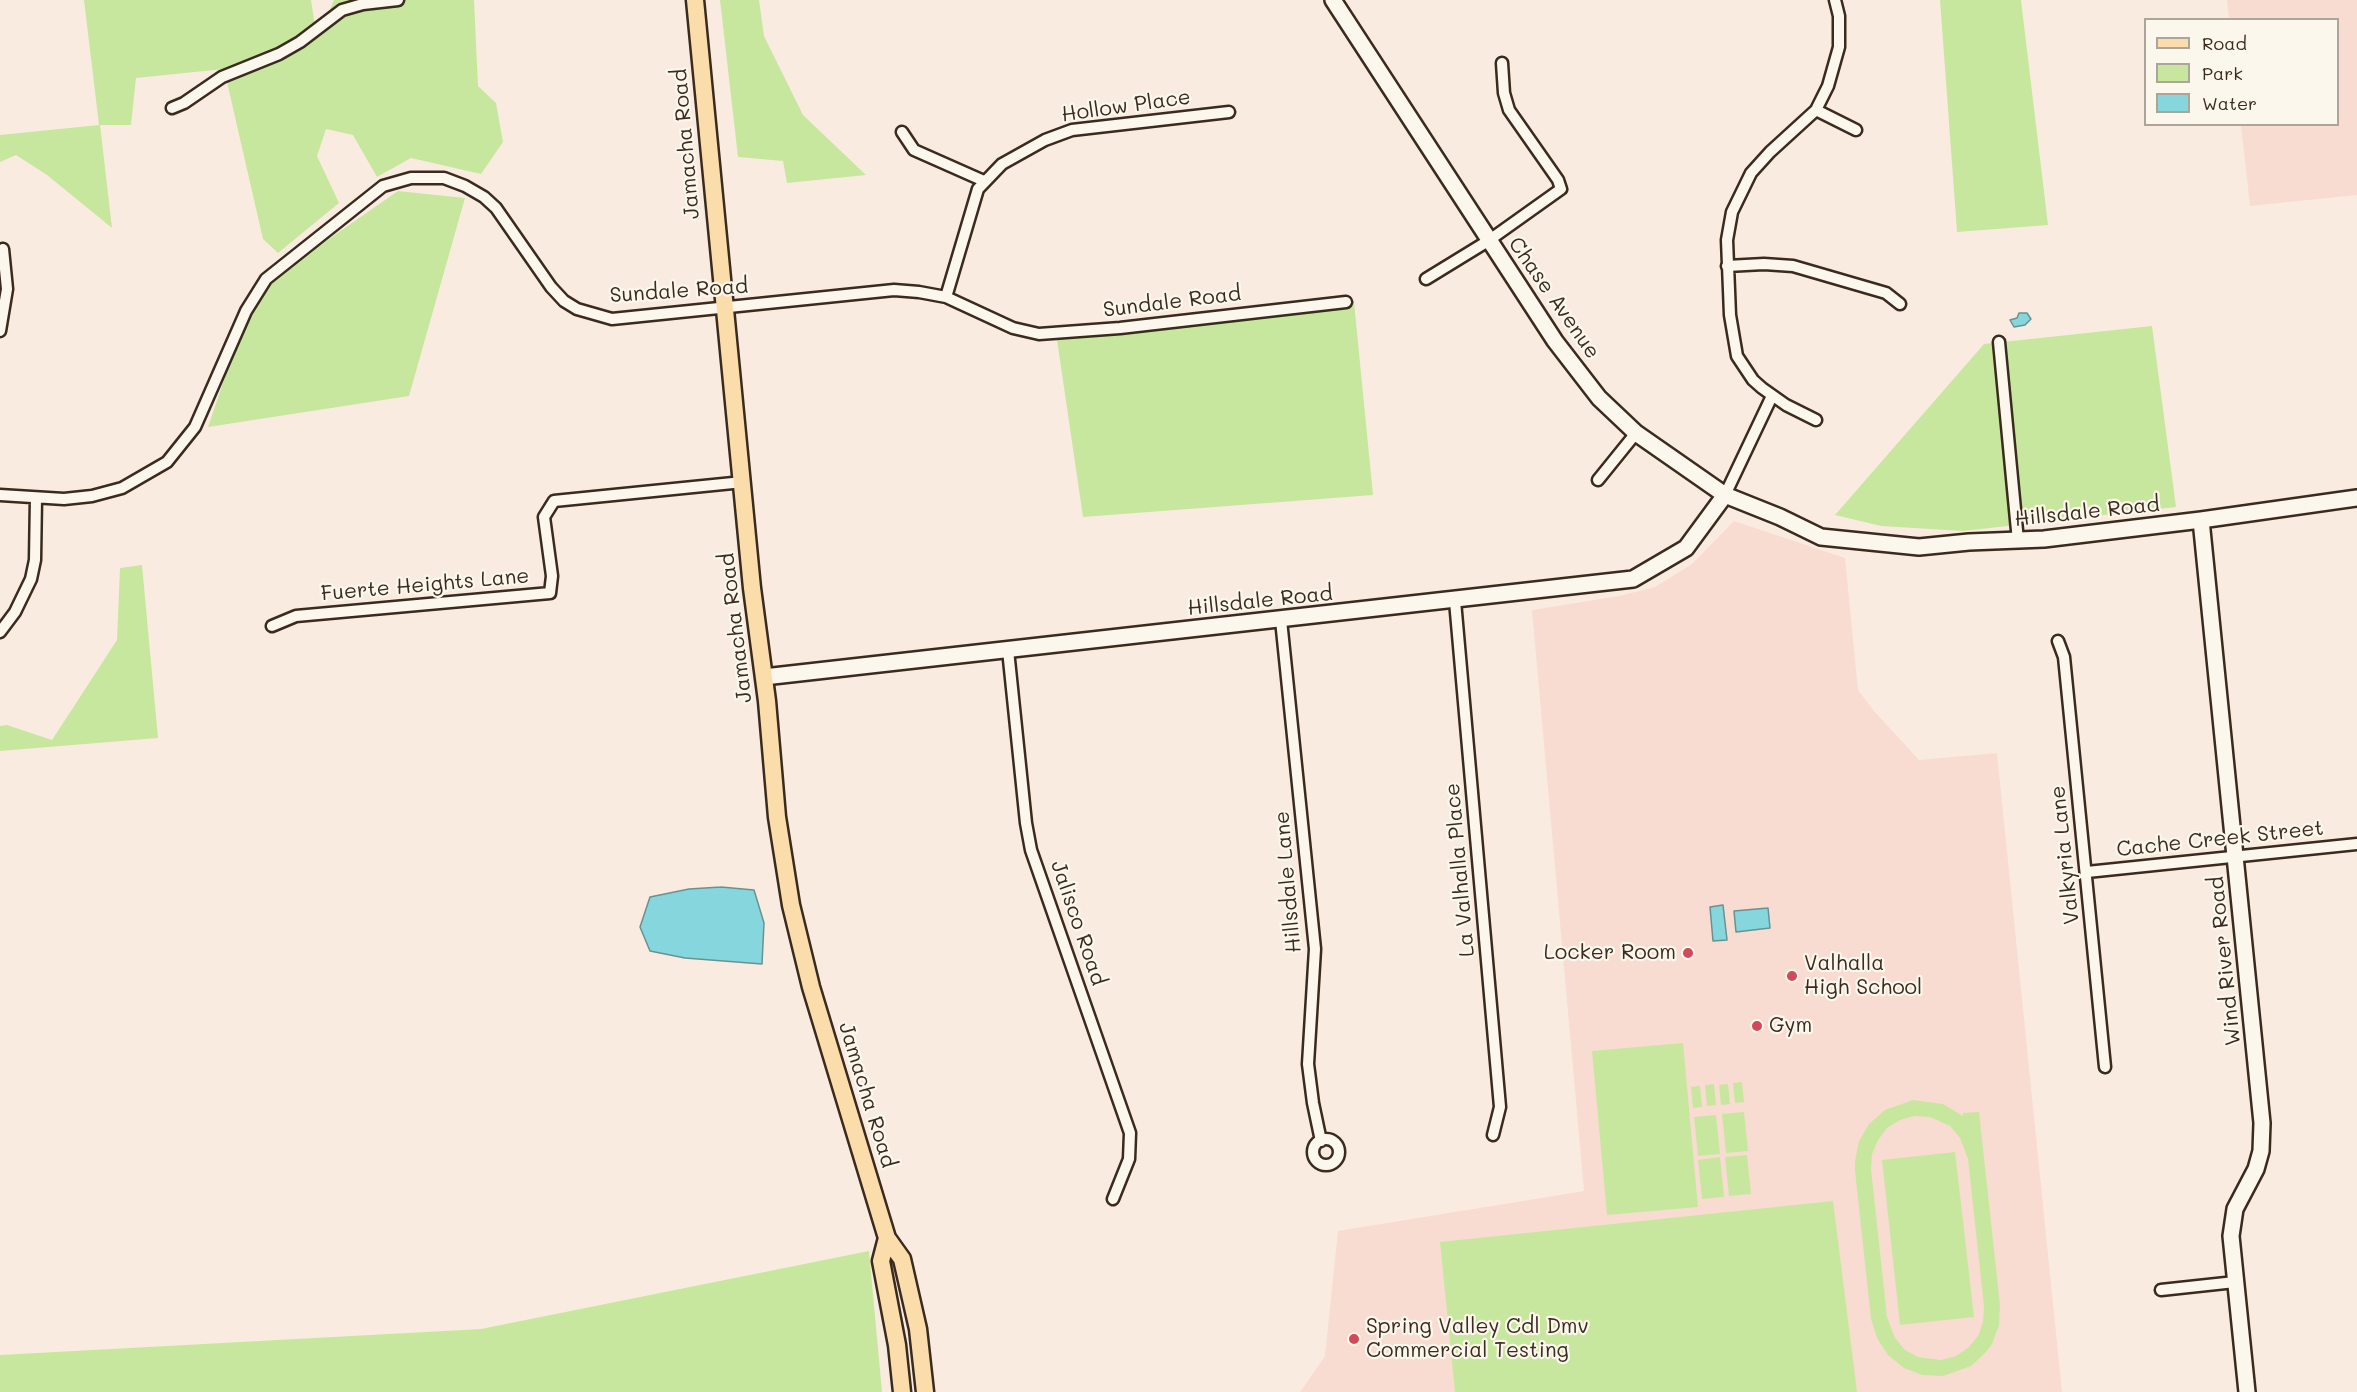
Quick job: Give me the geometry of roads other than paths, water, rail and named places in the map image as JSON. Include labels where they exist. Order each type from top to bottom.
[{"type":"main road","name":"Jamacha Road","points":[[695,0],[752,588],[764,677],[777,816],[791,905],[811,987],[887,1238],[902,1258],[918,1329],[925,1392]]},
{"type":"main road","name":"Jamacha Road","points":[[887,1238],[881,1261],[897,1345],[902,1392]]},
{"type":"street","points":[[172,108],[184,104],[222,77],[279,54],[300,42],[342,10],[363,4],[398,0]]},
{"type":"street","name":"Chase Avenue","points":[[1333,0],[1488,241],[1556,341],[1599,398],[1636,433],[1725,495],[1780,517],[1821,537]]},
{"type":"street","points":[[1816,420],[1772,396],[1753,380],[1737,356],[1730,315],[1727,266],[1729,226],[1744,185],[1770,152],[1816,110],[1828,87],[1837,54],[1839,16],[1835,0]]},
{"type":"street","points":[[1426,279],[1488,241],[1560,189],[1558,180],[1509,110],[1504,93],[1502,63]]},
{"type":"street","points":[[1816,110],[1856,130]]},
{"type":"street","name":"Hollow Place","points":[[946,297],[978,189],[1002,164],[1045,140],[1072,130],[1230,112]]},
{"type":"street","points":[[902,132],[914,150],[984,182]]},
{"type":"street","name":"Sundale Road","points":[[0,495],[36,498],[92,496],[122,488],[167,462],[195,428],[246,311],[266,279],[383,186],[420,177],[444,178],[484,197],[495,208],[551,287],[564,301],[577,309],[612,319],[894,290],[946,297],[1012,328],[1039,334],[1112,329],[1346,302]]},
{"type":"street","points":[[0,331],[7,289],[3,249]]},
{"type":"street","points":[[1727,266],[1764,264],[1793,266],[1886,293],[1900,304]]},
{"type":"street","points":[[1999,342],[2018,541]]},
{"type":"street","points":[[1725,495],[1772,396]]},
{"type":"street","points":[[1598,480],[1636,433]]},
{"type":"street","name":"Fuerte Heights Lane","points":[[272,626],[296,616],[550,593],[552,576],[544,517],[554,501],[743,482]]},
{"type":"street","name":"Hillsdale Road","points":[[764,677],[1455,601],[1633,579],[1686,548],[1725,495]]},
{"type":"street","points":[[0,632],[15,612],[31,579],[35,560],[36,498]]},
{"type":"street","name":"Hillsdale Road","points":[[1821,537],[1919,547],[1969,542],[2018,541],[2201,520],[2357,498]]},
{"type":"street","name":"Wind River Road","points":[[2201,520],[2262,1123],[2261,1151],[2256,1169],[2235,1209],[2230,1236],[2247,1392]]},
{"type":"street","name":"La Valhalla Place","points":[[1455,601],[1500,1107],[1493,1135]]},
{"type":"street","name":"Hillsdale Lane","points":[[1281,620],[1315,949],[1308,1064],[1321,1141]]},
{"type":"street","name":"Valkyria Lane","points":[[2058,641],[2064,657],[2105,1066]]},
{"type":"street","name":"Jalisco Road","points":[[1008,650],[1026,823],[1031,850],[1130,1133],[1129,1159],[1113,1199]]},
{"type":"street","name":"Cache Creek Street","points":[[2087,872],[2357,844]]},
{"type":"street","points":[[2161,1290],[2235,1282]]},
{"type":"water","points":[[2019,313],[2027,313],[2031,319],[2025,325],[2014,327],[2010,320],[2017,318]]},
{"type":"water","points":[[721,887],[754,890],[764,923],[762,964],[685,958],[650,951],[640,927],[650,897],[689,889]]},
{"type":"water","points":[[1723,905],[1727,940],[1713,941],[1710,907]]},
{"type":"water","points":[[1768,908],[1770,928],[1736,932],[1734,911]]},
{"type":"place","name":"Locker Room","points":[[1688,953]]},
{"type":"place","name":"Valhalla High School","points":[[1792,976]]},
{"type":"place","name":"Gym","points":[[1757,1026]]},
{"type":"place","name":"Spring Valley Cdl Dmv Commercial Testing","points":[[1354,1339]]}]
